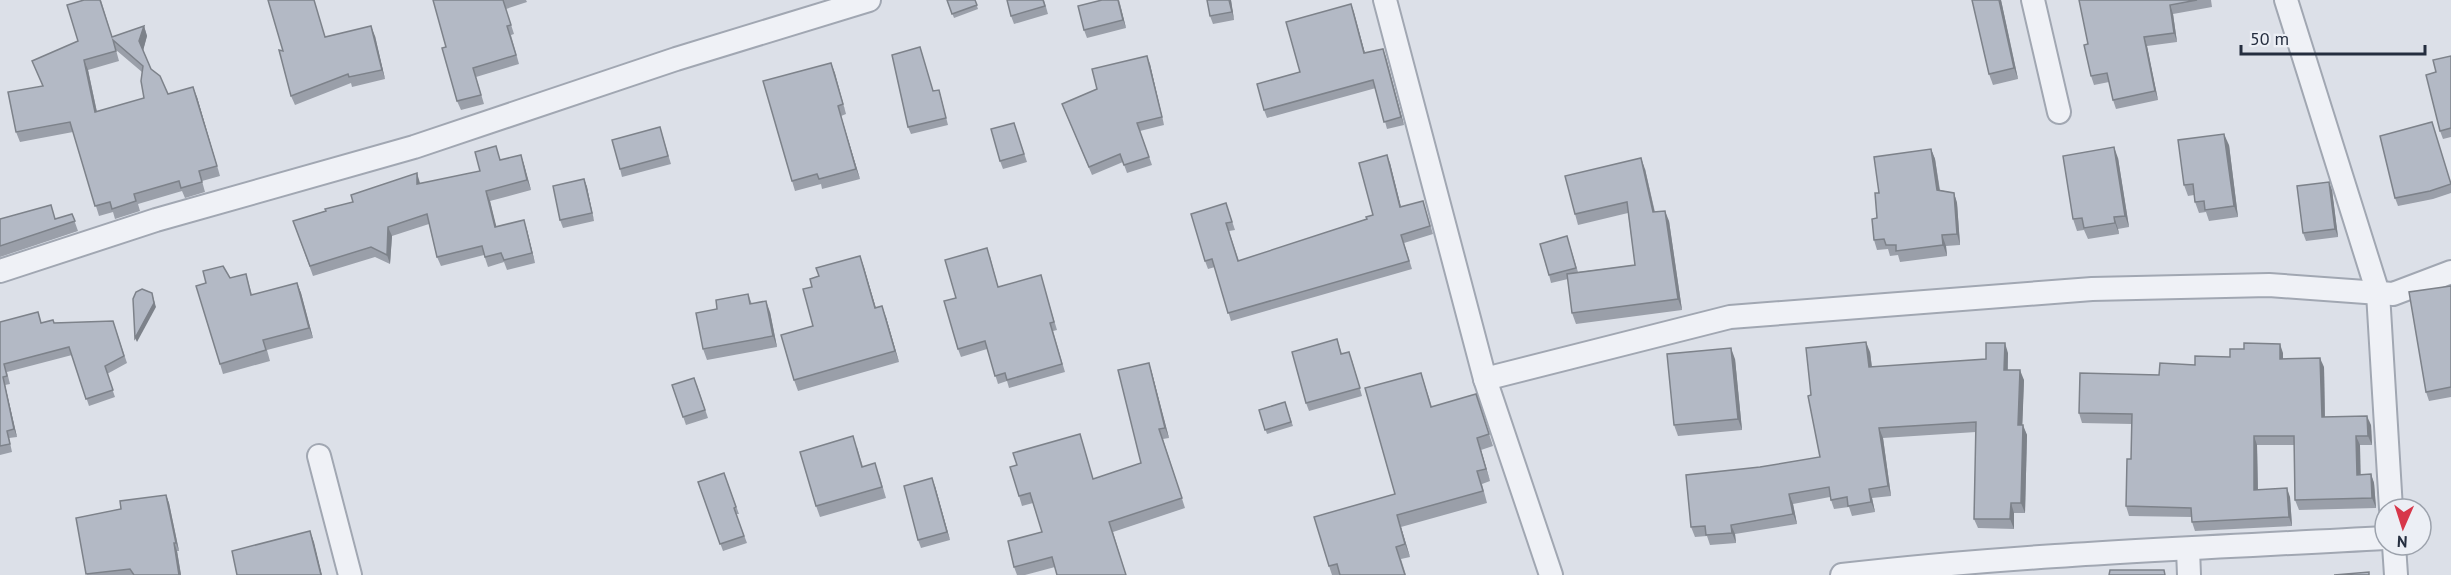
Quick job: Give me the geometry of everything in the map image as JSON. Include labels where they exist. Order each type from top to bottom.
[{"type":"street","points":[[0,271],[156,220],[414,147],[676,59],[869,0]]},
{"type":"street","points":[[1384,0],[1485,379],[1551,575]]},
{"type":"street","points":[[2033,0],[2059,112]]},
{"type":"street","points":[[2286,0],[2378,293],[2390,497]]},
{"type":"street","points":[[1485,379],[1730,317],[2092,289],[2269,285],[2393,294],[2451,272]]},
{"type":"street","points":[[319,456],[350,575]]},
{"type":"street","points":[[1842,575],[1943,564],[2373,539]]},
{"type":"street","points":[[2188,549],[2189,575]]},
{"type":"street","points":[[2395,557],[2396,575]]},
{"type":"building","points":[[84,0],[100,0],[112,37],[144,26],[139,41],[151,69],[160,76],[168,94],[193,87],[217,166],[199,171],[202,182],[181,188],[179,181],[134,194],[136,201],[112,209],[110,202],[95,206],[70,122],[16,132],[8,92],[43,86],[32,61],[78,41],[67,5]],"holes":[[[113,40],[143,66],[141,81],[144,98],[95,112],[84,60],[116,51]]]},
{"type":"building","points":[[268,0],[314,0],[325,37],[371,26],[382,70],[349,77],[348,74],[291,96],[279,50],[283,51]]},
{"type":"building","points":[[433,0],[503,0],[511,25],[507,26],[516,55],[473,68],[481,95],[457,101],[442,48],[446,47]]},
{"type":"building","points":[[947,0],[975,0],[977,5],[952,14]]},
{"type":"building","points":[[1007,0],[1043,0],[1045,6],[1011,16]]},
{"type":"building","points":[[1102,0],[1118,0],[1123,20],[1084,30],[1078,6]]},
{"type":"building","points":[[1207,0],[1229,0],[1232,12],[1210,16]]},
{"type":"building","points":[[1972,0],[1999,0],[2014,68],[1989,74]]},
{"type":"building","points":[[2079,0],[2197,0],[2170,5],[2174,33],[2144,37],[2155,91],[2113,100],[2107,73],[2091,76],[2084,45],[2088,44]]},
{"type":"building","points":[[1351,4],[1364,53],[1383,49],[1401,117],[1384,122],[1373,80],[1264,110],[1257,84],[1300,72],[1286,22]]},
{"type":"building","points":[[920,47],[933,91],[939,90],[946,118],[908,127],[892,55]]},
{"type":"building","points":[[1147,56],[1162,117],[1137,123],[1149,157],[1124,165],[1120,154],[1089,167],[1062,104],[1097,89],[1092,69]]},
{"type":"building","points":[[2451,56],[2451,128],[2440,131],[2426,75],[2436,72],[2433,60]]},
{"type":"building","points":[[831,63],[843,104],[838,106],[856,169],[819,179],[817,174],[792,181],[763,81]]},
{"type":"building","points":[[2432,122],[2451,184],[2395,198],[2380,136]]},
{"type":"building","points":[[1014,123],[1024,154],[1000,161],[991,129]]},
{"type":"building","points":[[660,127],[668,156],[620,169],[612,140]]},
{"type":"building","points":[[2224,134],[2234,206],[2205,210],[2204,201],[2195,202],[2193,184],[2184,185],[2178,140]]},
{"type":"building","points":[[496,146],[500,160],[521,155],[527,180],[486,191],[495,227],[524,220],[532,253],[504,260],[501,253],[485,257],[482,246],[437,257],[427,214],[388,227],[387,255],[371,247],[310,266],[293,221],[353,202],[351,195],[417,173],[417,184],[480,171],[475,152]]},
{"type":"building","points":[[2114,147],[2125,216],[2114,217],[2115,223],[2084,228],[2082,218],[2073,219],[2063,156]]},
{"type":"building","points":[[1931,149],[1937,190],[1954,193],[1957,234],[1942,235],[1943,245],[1896,251],[1896,245],[1886,245],[1884,239],[1874,240],[1872,219],[1877,218],[1875,193],[1879,193],[1874,157]]},
{"type":"building","points":[[1387,155],[1400,207],[1423,201],[1430,226],[1401,235],[1409,261],[1228,313],[1212,259],[1205,261],[1191,214],[1226,203],[1232,222],[1226,223],[1238,261],[1367,219],[1366,217],[1373,215],[1359,163]]},
{"type":"building","points":[[1641,158],[1653,212],[1665,211],[1678,299],[1572,313],[1567,274],[1635,265],[1627,202],[1575,214],[1565,176]]},
{"type":"building","points":[[584,179],[592,213],[560,220],[553,186]]},
{"type":"building","points":[[2329,182],[2335,229],[2303,233],[2297,186]]},
{"type":"building","points":[[51,205],[55,219],[72,214],[75,221],[0,246],[0,219]]},
{"type":"building","points":[[1567,236],[1576,268],[1549,275],[1540,244]]},
{"type":"building","points":[[987,248],[998,287],[1041,275],[1054,322],[1050,323],[1062,364],[1007,380],[1005,373],[995,376],[985,341],[958,349],[944,301],[956,298],[945,260]]},
{"type":"building","points":[[860,256],[875,308],[882,306],[895,351],[794,380],[781,335],[813,326],[803,289],[812,287],[810,279],[819,276],[816,268]]},
{"type":"building","points":[[223,266],[230,278],[246,274],[251,295],[297,283],[309,328],[263,340],[266,350],[220,364],[196,286],[206,283],[203,271]]},
{"type":"building","points":[[2451,286],[2451,387],[2426,392],[2409,292]]},
{"type":"building","points":[[142,289],[152,293],[154,303],[135,338],[133,299],[136,292]]},
{"type":"building","points":[[748,294],[750,304],[766,301],[773,336],[703,349],[696,313],[717,309],[716,300]]},
{"type":"building","points":[[38,312],[41,323],[53,320],[54,323],[113,321],[124,356],[105,366],[113,390],[86,399],[69,347],[4,364],[7,376],[3,377],[14,429],[7,431],[10,444],[0,446],[0,322]]},
{"type":"building","points":[[1337,339],[1341,354],[1349,352],[1360,388],[1306,403],[1292,352]]},
{"type":"building","points":[[1866,342],[1869,367],[1986,359],[1986,343],[2005,343],[2004,370],[2020,370],[2018,425],[2023,425],[2021,503],[2011,503],[2010,519],[1974,519],[1976,422],[1879,428],[1888,486],[1869,489],[1871,502],[1848,506],[1847,497],[1831,500],[1829,487],[1789,494],[1793,514],[1731,525],[1732,533],[1706,535],[1705,526],[1691,527],[1686,475],[1760,467],[1820,457],[1808,396],[1811,395],[1806,348]]},
{"type":"building","points":[[2244,343],[2280,344],[2280,359],[2320,358],[2322,417],[2367,416],[2368,436],[2356,436],[2357,475],[2371,474],[2372,498],[2295,500],[2294,436],[2254,436],[2254,490],[2287,488],[2289,517],[2192,522],[2191,508],[2126,506],[2127,459],[2131,459],[2132,414],[2079,413],[2080,373],[2159,375],[2160,363],[2195,365],[2195,356],[2230,357],[2230,349],[2244,349]]},
{"type":"building","points":[[1731,348],[1738,419],[1674,425],[1667,354]]},
{"type":"building","points":[[1149,363],[1165,428],[1159,429],[1182,498],[1109,522],[1126,575],[1057,575],[1052,557],[1014,567],[1008,541],[1042,532],[1030,493],[1019,496],[1010,467],[1017,465],[1013,453],[1080,434],[1093,479],[1141,463],[1118,370]]},
{"type":"building","points":[[1421,373],[1431,407],[1476,394],[1489,434],[1477,438],[1486,469],[1477,471],[1483,491],[1397,515],[1405,544],[1396,547],[1405,575],[1340,575],[1337,564],[1329,566],[1314,517],[1395,494],[1365,388]]},
{"type":"building","points":[[694,378],[705,410],[683,417],[672,385]]},
{"type":"building","points":[[1285,402],[1291,422],[1265,430],[1259,410]]},
{"type":"building","points":[[853,436],[862,467],[875,463],[882,487],[816,506],[800,452]]},
{"type":"building","points":[[724,473],[744,536],[720,544],[698,482]]},
{"type":"building","points":[[932,478],[947,532],[918,540],[904,486]]},
{"type":"building","points":[[166,495],[176,543],[174,543],[179,575],[134,575],[130,569],[86,574],[76,518],[121,509],[120,501]]},
{"type":"building","points":[[310,531],[321,575],[237,575],[232,551]]},
{"type":"building","points":[[2110,570],[2164,570],[2165,575],[2109,575]]},
{"type":"building","points":[[2369,572],[2369,575],[2334,575]]}]
